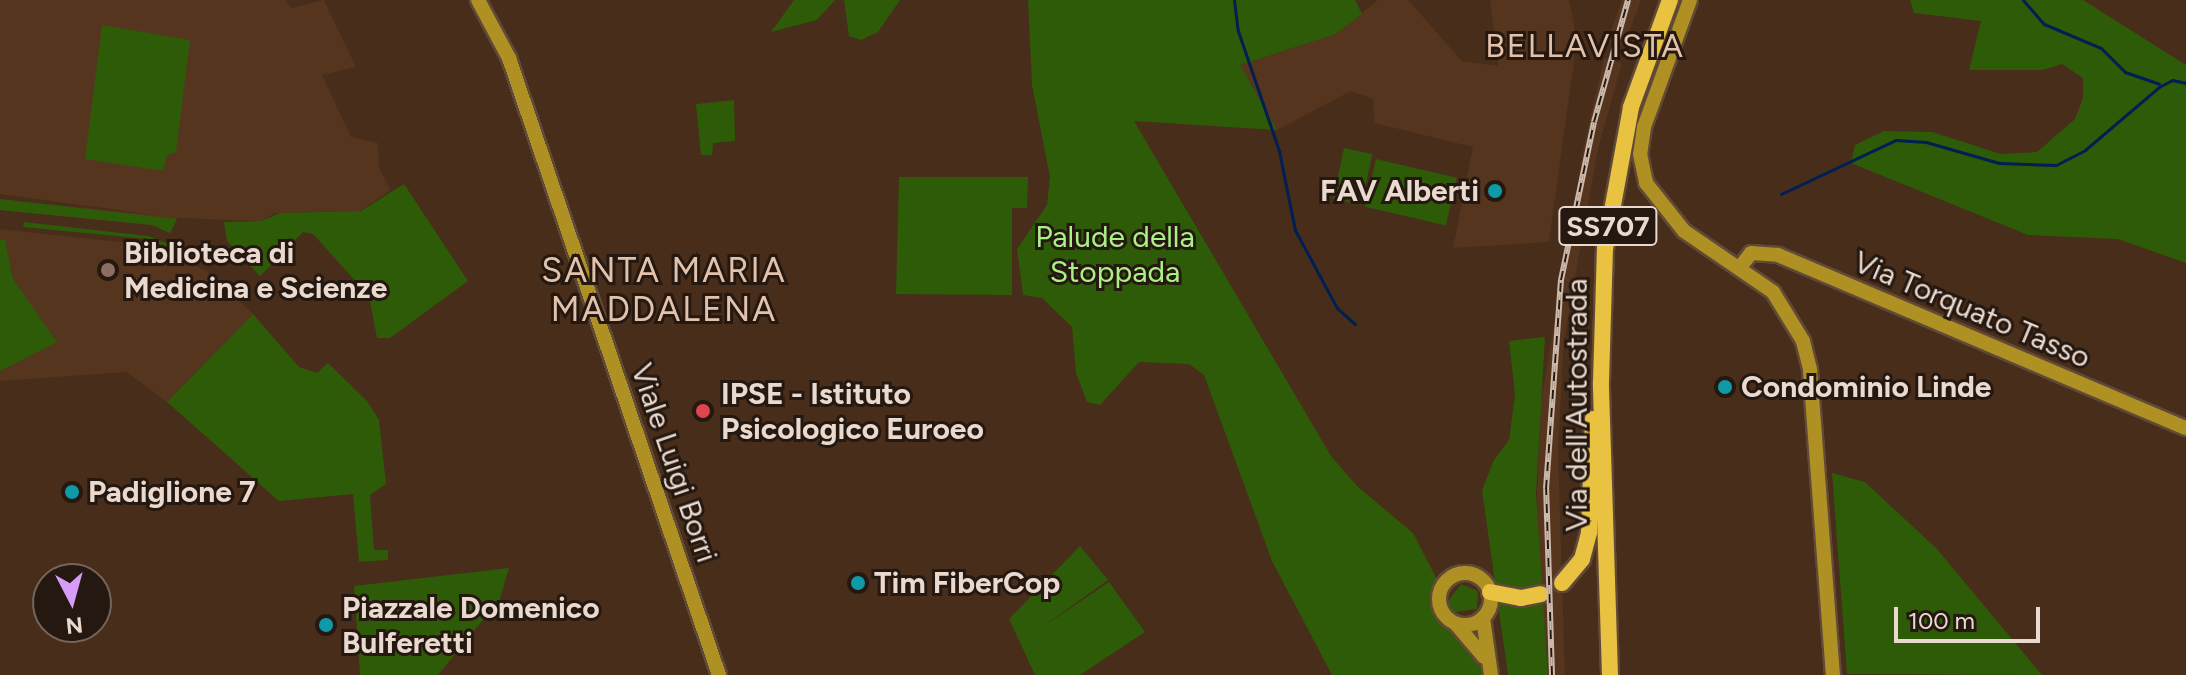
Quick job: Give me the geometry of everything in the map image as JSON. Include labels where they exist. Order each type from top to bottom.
[{"type":"highway","name":"Via dell'Autostrada","points":[[1610,675],[1601,310],[1614,181],[1642,74],[1670,0]]},
{"type":"highway","points":[[1562,583],[1578,566],[1587,544],[1592,429],[1601,382]]},
{"type":"highway","points":[[1490,592],[1521,598],[1541,594]]},
{"type":"main road","name":"Viale Luigi Borri","points":[[478,0],[509,58],[719,675]]},
{"type":"main road","points":[[1690,0],[1661,70],[1640,154],[1646,183],[1663,210],[1684,231],[1741,266],[1773,292],[1803,341],[1839,675]]},
{"type":"main road","name":"Via Torquato Tasso","points":[[1741,266],[1751,253],[1778,255],[2186,428]]},
{"type":"main road","points":[[1485,658],[1439,607],[1440,591],[1449,578],[1473,574],[1490,592],[1483,618],[1485,658],[1491,675]]},
{"type":"main road","points":[[1829,594],[1833,675]]},
{"type":"main road","points":[[1456,624],[1483,618]]},
{"type":"shaded area","points":[[0,0],[286,0],[291,8],[324,0],[356,67],[322,75],[351,137],[378,143],[379,168],[391,190],[360,211],[275,213],[261,221],[177,218],[170,233],[152,225],[0,210],[0,199],[161,216],[0,194]]},
{"type":"shaded area","points":[[1378,0],[1408,0],[1462,61],[1498,66],[1490,0],[1569,0],[1577,40],[1549,242],[1453,248],[1473,147],[1374,123],[1373,99],[1351,91],[1277,130],[1239,65],[1336,34]]},
{"type":"shaded area","points":[[1622,0],[1641,0],[1624,46],[1607,42]]},
{"type":"shaded area","points":[[1604,58],[1622,63],[1598,149],[1564,340],[1558,451],[1565,675],[1548,675],[1536,515],[1541,402],[1584,145]]},
{"type":"shaded area","points":[[0,229],[148,245],[205,270],[253,314],[167,402],[127,372],[0,381]]},
{"type":"green space","points":[[794,0],[835,0],[817,20],[771,32]]},
{"type":"green space","points":[[844,0],[900,0],[878,32],[861,40],[849,36]]},
{"type":"green space","name":"Palude della Stoppada","points":[[1028,0],[1355,0],[1362,14],[1336,34],[1240,65],[1277,130],[1134,121],[1331,456],[1357,486],[1413,533],[1448,601],[1461,584],[1478,591],[1477,609],[1455,612],[1486,675],[1332,675],[1272,561],[1204,375],[1189,364],[1139,362],[1100,405],[1087,402],[1076,373],[1072,327],[1042,298],[1023,295],[1017,249],[1047,205],[1050,177],[1032,85]]},
{"type":"green space","points":[[1910,0],[2083,0],[2186,65],[2186,263],[2118,239],[2028,235],[1851,163],[1855,145],[1884,131],[1932,132],[2001,154],[2037,152],[2075,119],[2083,98],[2083,78],[2062,64],[2043,70],[1969,70],[1981,21],[1914,13]]},
{"type":"green space","points":[[102,25],[190,40],[176,152],[167,155],[163,171],[85,159]]},
{"type":"green space","points":[[734,100],[735,141],[713,143],[712,155],[701,155],[696,104]]},
{"type":"green space","points":[[1344,148],[1372,154],[1362,205],[1333,199]]},
{"type":"green space","points":[[1376,159],[1457,178],[1446,225],[1365,207]]},
{"type":"green space","points":[[899,177],[1028,177],[1027,208],[1012,208],[1012,295],[896,294]]},
{"type":"green space","points":[[404,184],[468,281],[390,338],[377,338],[369,296],[313,234],[303,232],[260,276],[227,241],[224,222],[261,221],[280,213],[361,211]]},
{"type":"green space","points":[[0,199],[177,219],[170,233],[152,225],[0,210]]},
{"type":"green space","points":[[24,222],[148,236],[185,250],[183,254],[147,239],[23,227]]},
{"type":"green space","points":[[0,240],[5,240],[13,279],[57,342],[0,371]]},
{"type":"green space","points":[[253,314],[299,367],[317,373],[328,363],[367,401],[379,420],[386,484],[370,495],[374,550],[388,550],[388,560],[359,562],[353,494],[279,501],[167,402]]},
{"type":"green space","points":[[1545,337],[1536,494],[1548,675],[1508,675],[1482,490],[1494,460],[1509,440],[1515,395],[1509,341]]},
{"type":"green space","points":[[1832,473],[1865,482],[1937,549],[2042,675],[1847,674]]},
{"type":"green space","points":[[1080,546],[1108,580],[1041,628],[1109,582],[1145,632],[1080,675],[1035,675],[1009,619]]},
{"type":"green space","points":[[509,568],[500,599],[438,675],[360,675],[354,586]]},
{"type":"waterway","points":[[1234,0],[1238,31],[1279,151],[1295,230],[1337,308],[1355,324]]},
{"type":"waterway","points":[[2023,0],[2044,24],[2101,48],[2125,72],[2159,84]]},
{"type":"waterway","points":[[1781,194],[1896,140],[1926,142],[1999,163],[2056,165],[2085,150],[2159,87],[2172,80],[2186,83]]},
{"type":"railway","points":[[1552,675],[1546,489],[1561,280],[1594,122],[1628,0]]},
{"type":"place","name":"FAV Alberti","points":[[1495,191]]},
{"type":"place","name":"Biblioteca di Medicina e Scienze","points":[[108,270]]},
{"type":"place","name":"Condominio Linde","points":[[1725,387]]},
{"type":"place","name":"IPSE - Istituto Psicologico Euroeo","points":[[703,411]]},
{"type":"place","name":"Padiglione 7","points":[[72,492]]},
{"type":"place","name":"Tim FiberCop","points":[[858,583]]},
{"type":"place","name":"Piazzale Domenico Bulferetti","points":[[326,625]]},
{"type":"district","name":"BELLAVISTA","points":[[1585,46]]},
{"type":"district","name":"SANTA MARIA MADDALENA","points":[[664,290]]}]
